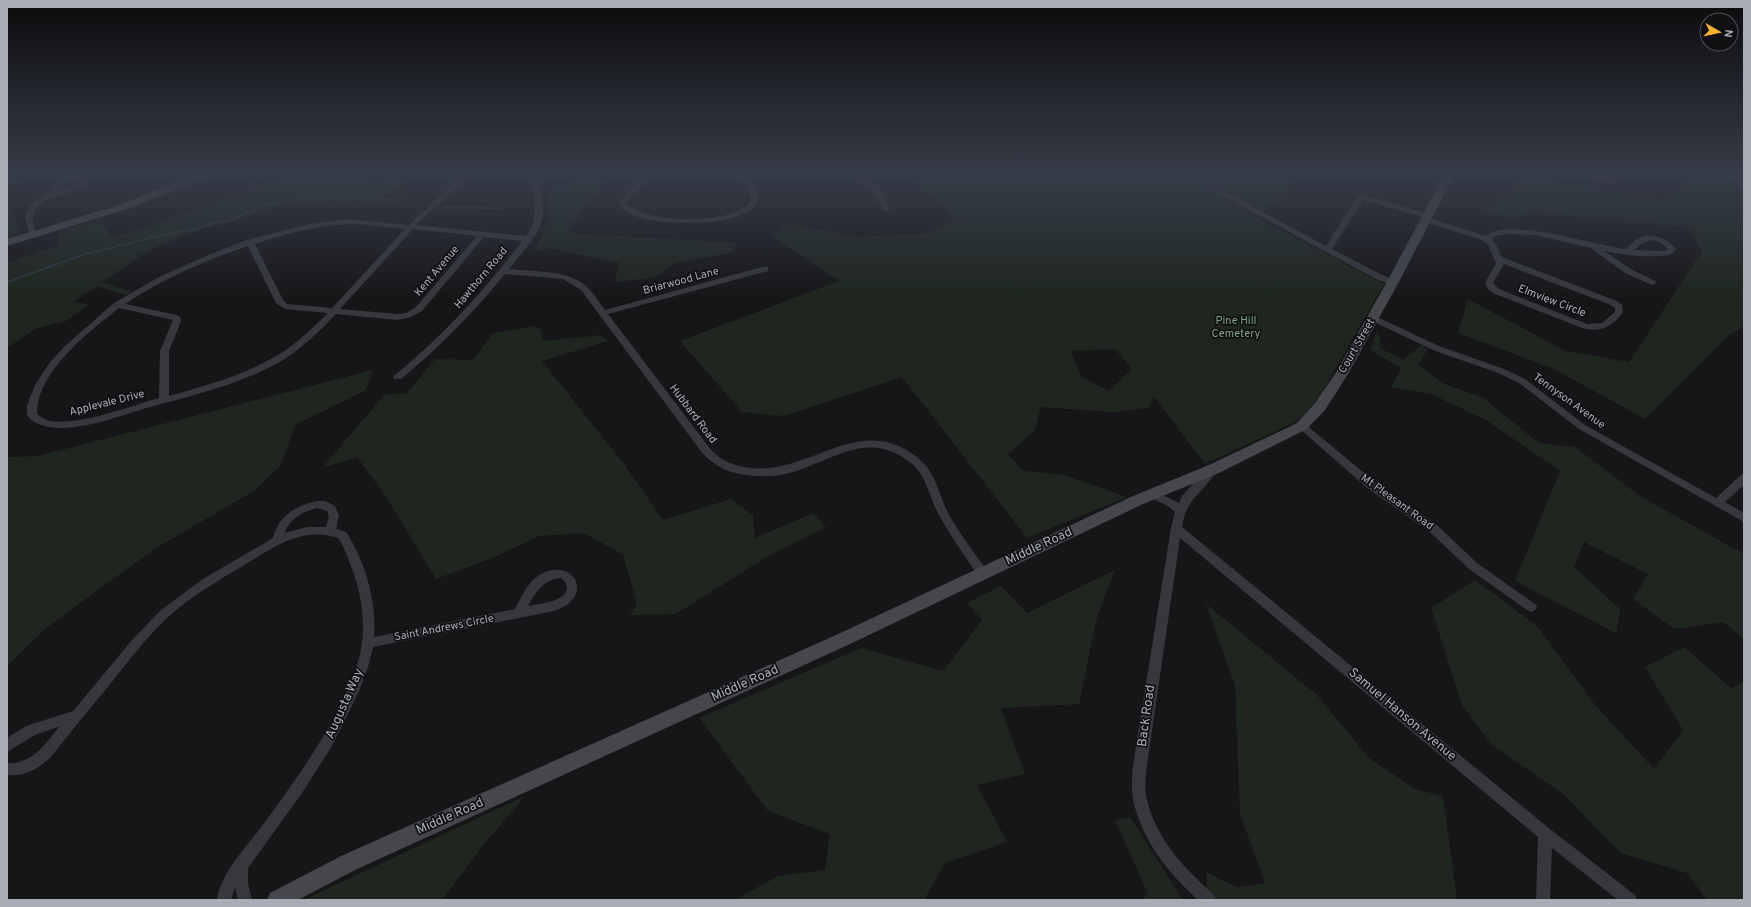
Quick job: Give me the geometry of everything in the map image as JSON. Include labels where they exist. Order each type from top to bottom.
[{"type":"street","points":[[30,215],[29,220],[33,235]]},
{"type":"street","points":[[7,242],[95,215]]},
{"type":"street","name":"Applevale Drive","points":[[423,215],[411,227],[332,311],[299,344],[276,360],[230,380],[102,418],[61,425],[42,423],[32,415],[32,403],[36,392],[51,368],[85,330],[117,305],[149,284],[174,271],[212,255],[250,242],[310,226],[338,222],[362,222],[411,227],[483,234],[528,239]]},
{"type":"street","name":"Hawthorn Road","points":[[398,377],[415,364],[461,319],[503,271],[528,239],[537,225],[540,215]]},
{"type":"street","points":[[642,215],[668,219],[705,221],[738,215]]},
{"type":"street","points":[[1263,215],[1379,277],[1392,282]]},
{"type":"street","points":[[1327,250],[1349,215]]},
{"type":"street","points":[[1421,215],[1487,240],[1493,246],[1500,259]]},
{"type":"street","name":"Court Street","points":[[1214,469],[1302,426],[1312,417],[1328,396],[1373,318],[1427,217]]},
{"type":"street","points":[[1487,240],[1493,234],[1517,232],[1555,237],[1627,252],[1665,253],[1669,252],[1672,248],[1662,241],[1646,238],[1640,240],[1627,252]]},
{"type":"street","name":"Kent Avenue","points":[[250,242],[281,304],[289,307],[397,316],[414,312],[423,305],[483,234]]},
{"type":"street","points":[[1590,244],[1628,271],[1652,283]]},
{"type":"street","name":"Elmview Circle","points":[[1500,259],[1614,303],[1619,307],[1619,312],[1602,328],[1594,328],[1585,326],[1496,291],[1490,287],[1489,282],[1500,263],[1500,259]]},
{"type":"street","name":"Briarwood Lane","points":[[603,314],[765,269]]},
{"type":"street","name":"Hubbard Road","points":[[503,271],[556,276],[572,280],[588,293],[707,452],[719,463],[737,470],[774,472],[786,470],[854,444],[876,444],[895,448],[914,459],[927,474],[948,522],[983,574]]},
{"type":"street","points":[[117,305],[176,318],[177,324],[170,334],[164,356],[164,399]]},
{"type":"street","name":"Tennyson Avenue","points":[[1373,318],[1436,348],[1500,371],[1522,382],[1543,396],[1558,410],[1582,427],[1744,518]]},
{"type":"street","name":"Mt Pleasant Road","points":[[1302,426],[1376,489],[1434,529],[1473,566],[1531,607]]},
{"type":"street","name":"Middle Road","points":[[277,900],[348,863],[842,640],[1153,494],[1214,469]]},
{"type":"street","name":"Back Road","points":[[1209,900],[1189,882],[1158,842],[1148,825],[1139,797],[1140,765],[1180,510],[1186,499],[1214,469]]},
{"type":"street","points":[[1717,503],[1738,486],[1744,477]]},
{"type":"street","points":[[1153,494],[1172,503],[1180,510]]},
{"type":"street","points":[[7,768],[20,769],[38,760],[45,754],[139,639],[164,614],[194,590],[278,539],[311,530],[330,530],[334,515],[333,510],[322,505],[312,505],[297,511],[283,524],[278,539]]},
{"type":"street","name":"Samuel Hanson Avenue","points":[[1176,528],[1544,834],[1630,900]]},
{"type":"street","name":"Augusta Way","points":[[224,900],[225,892],[241,865],[324,750],[344,713],[364,660],[368,643],[368,605],[364,582],[345,539],[342,535],[330,530]]},
{"type":"street","name":"Saint Andrews Circle","points":[[368,643],[519,613],[561,604],[571,595],[574,585],[572,580],[568,576],[555,574],[542,579],[532,590],[519,613]]},
{"type":"street","points":[[7,746],[13,740],[29,731],[77,715]]},
{"type":"street","points":[[1543,900],[1544,834]]},
{"type":"street","points":[[241,865],[241,884],[245,900]]},
{"type":"green space","points":[[7,215],[13,215],[22,234],[7,239]]},
{"type":"green space","points":[[180,215],[248,215],[199,230],[151,249],[103,282],[132,291],[126,295],[97,286],[73,302],[89,304],[66,321],[37,328],[7,348],[7,263],[59,245],[57,232],[100,219],[111,236],[136,231]]},
{"type":"green space","points":[[547,215],[579,215],[568,233],[737,243],[732,253],[675,263],[653,278],[615,282],[619,263],[549,248],[534,252],[547,223]]},
{"type":"green space","name":"Pine Hill Cemetery","points":[[950,215],[1260,215],[1257,218],[1384,284],[1320,396],[1305,414],[1291,424],[1205,464],[1154,397],[1149,408],[1113,412],[1041,407],[1035,430],[1008,454],[1022,470],[1067,476],[1127,497],[1027,538],[902,377],[784,416],[742,412],[680,341],[839,281],[771,235],[790,224],[855,237],[929,233],[954,219]],"holes":[[[1115,349],[1132,369],[1109,391],[1081,377],[1071,351]]]},
{"type":"green space","points":[[1500,215],[1523,215],[1516,219]]},
{"type":"green space","points":[[1565,215],[1744,215],[1744,326],[1728,336],[1645,419],[1554,369],[1458,333],[1468,299],[1565,351],[1629,362],[1702,251],[1688,227]]},
{"type":"green space","points":[[535,326],[542,330],[543,341],[602,335],[608,341],[542,361],[624,464],[663,520],[731,499],[753,515],[755,538],[813,513],[826,527],[768,556],[676,614],[630,615],[637,604],[623,555],[584,533],[539,536],[495,557],[436,579],[385,495],[357,457],[322,468],[384,395],[407,393],[435,359],[473,360],[493,333]]},
{"type":"green space","points":[[1376,333],[1380,337],[1380,348],[1403,360],[1422,345],[1427,350],[1419,365],[1444,384],[1482,397],[1539,443],[1575,447],[1640,496],[1744,554],[1744,639],[1724,622],[1674,629],[1633,599],[1648,574],[1584,542],[1574,567],[1620,609],[1616,633],[1515,581],[1560,471],[1486,420],[1431,394],[1391,387],[1401,368],[1370,350]]},
{"type":"green space","points":[[373,370],[366,390],[295,425],[281,465],[254,491],[156,548],[46,628],[7,666],[7,457],[38,456]]},
{"type":"green space","points":[[1115,570],[1097,617],[1079,704],[1001,708],[1025,774],[977,785],[1007,842],[945,863],[924,900],[735,900],[778,876],[825,870],[830,834],[768,811],[699,718],[861,648],[943,671],[982,620],[967,603],[1001,586],[1027,613]]},
{"type":"green space","points":[[1475,580],[1538,627],[1595,705],[1654,769],[1683,730],[1645,667],[1684,647],[1731,688],[1744,682],[1744,900],[1707,900],[1687,873],[1621,853],[1562,793],[1493,746],[1462,705],[1431,608]]},
{"type":"green space","points":[[1206,604],[1317,695],[1369,758],[1415,789],[1443,796],[1456,891],[1455,900],[1218,900],[1207,891],[1206,872],[1237,887],[1265,883],[1240,814],[1235,685]]},
{"type":"green space","points":[[525,796],[485,843],[442,900],[303,900]]},
{"type":"green space","points":[[1130,817],[1183,900],[1142,900],[1148,894],[1115,820]]},
{"type":"waterway","points":[[7,282],[82,255],[154,237],[199,228],[216,222],[228,221],[241,215]]}]
